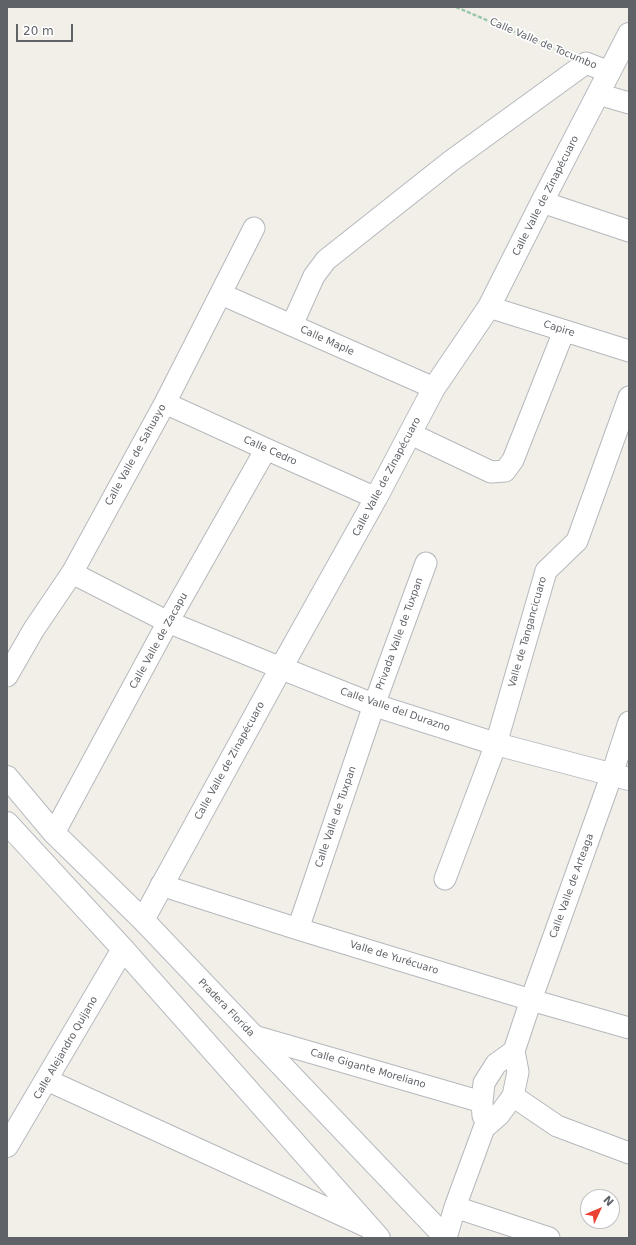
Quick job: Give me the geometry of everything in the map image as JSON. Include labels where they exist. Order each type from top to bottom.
[{"type":"street","name":"Calle Valle de Zinapécuaro","points":[[143,920],[376,498],[434,388],[490,307],[542,202],[629,34]]},
{"type":"street","name":"Calle Valle de Tocumbo","points":[[586,63],[609,72]]},
{"type":"street","points":[[292,325],[314,276],[326,260],[451,161],[586,63]]},
{"type":"street","points":[[598,94],[629,104]]},
{"type":"street","points":[[542,202],[629,231]]},
{"type":"street","name":"Calle Valle de Sahuayo","points":[[7,676],[34,629],[72,573],[165,403],[254,228]]},
{"type":"street","name":"Calle Maple","points":[[221,294],[434,388]]},
{"type":"street","name":"Capire","points":[[490,307],[629,351]]},
{"type":"street","points":[[411,434],[491,472],[505,471],[513,460],[564,331]]},
{"type":"street","name":"Valle de Tangancicuaro","points":[[445,880],[496,744],[546,571],[577,541],[629,397]]},
{"type":"street","name":"Calle Cedro","points":[[165,403],[376,498]]},
{"type":"street","name":"Calle Valle de Zacapu","points":[[54,834],[168,622],[266,449]]},
{"type":"street","name":"Privada Valle de Tuxpan","points":[[374,705],[426,563]]},
{"type":"street","name":"Calle Valle del Durazno","points":[[72,573],[168,622],[374,705],[496,744],[620,777]]},
{"type":"street","name":"Calle Valle de Tuxpan","points":[[298,929],[374,705]]},
{"type":"street","name":"Calle Valle de Arteaga","points":[[484,1128],[499,1115],[513,1096],[518,1072],[514,1051],[531,1000],[620,777],[629,722]]},
{"type":"street","name":"Pradera Florida","points":[[7,777],[54,834],[143,920],[446,1238]]},
{"type":"street","points":[[7,823],[124,949],[375,1233]]},
{"type":"street","name":"Valle de Yurécuaro","points":[[161,885],[298,929],[531,1000],[629,1028]]},
{"type":"street","name":"Calle Alejandro Quijano","points":[[7,1146],[124,949]]},
{"type":"street","name":"Calle Gigante Moreliano","points":[[254,1036],[482,1102]]},
{"type":"street","name":"Calle Valle de Arteaga","points":[[446,1238],[455,1207],[484,1128],[482,1102],[484,1083],[496,1064],[514,1051]]},
{"type":"street","points":[[46,1080],[375,1233]]},
{"type":"street","points":[[513,1096],[557,1126],[629,1153]]},
{"type":"street","points":[[455,1207],[549,1238]]},
{"type":"path","name":"Calle Valle de Tocumbo","points":[[456,7],[586,63]]}]
